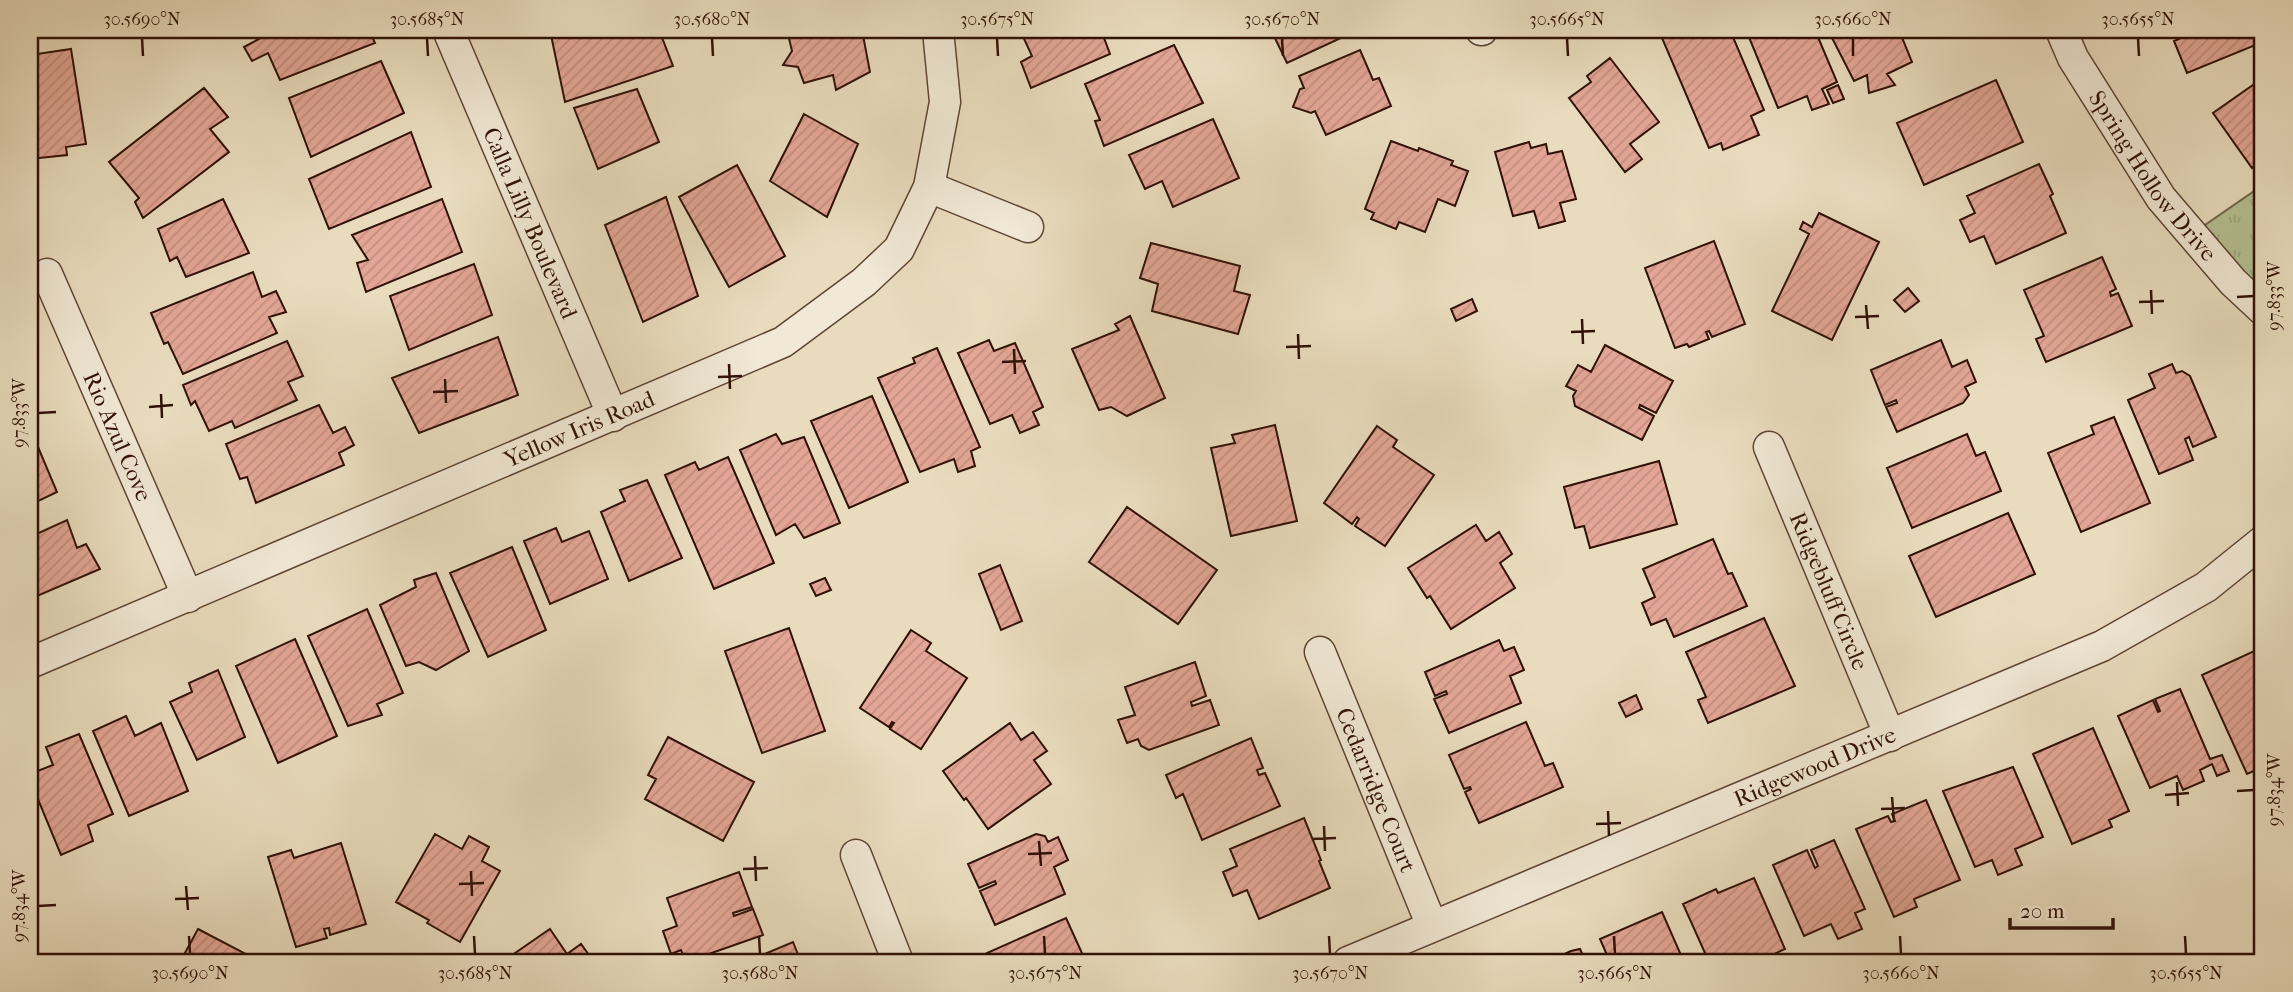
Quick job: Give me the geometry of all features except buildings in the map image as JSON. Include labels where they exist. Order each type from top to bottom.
[{"type":"street","name":"Calla Lilly Boulevard","points":[[448,30],[613,416]]},
{"type":"street","name":"Yellow Iris Road","points":[[30,663],[783,342],[864,282],[899,248],[929,187],[945,102],[938,30]]},
{"type":"street","name":"Spring Hollow Drive","points":[[2061,30],[2073,58],[2161,198],[2233,282],[2263,310]]},
{"type":"street","points":[[929,187],[1028,227]]},
{"type":"street","name":"Rio Azul Cove","points":[[47,274],[188,597]]},
{"type":"street","name":"Ridgebluff Circle","points":[[1769,447],[1890,736]]},
{"type":"street","name":"Ridgewood Drive","points":[[1348,962],[2102,646],[2206,587],[2263,541]]},
{"type":"street","name":"Cedarridge Court","points":[[1320,652],[1432,926]]},
{"type":"street","points":[[856,855],[898,962]]},
{"type":"green space","points":[[2263,185],[2263,310],[2192,234]]}]
